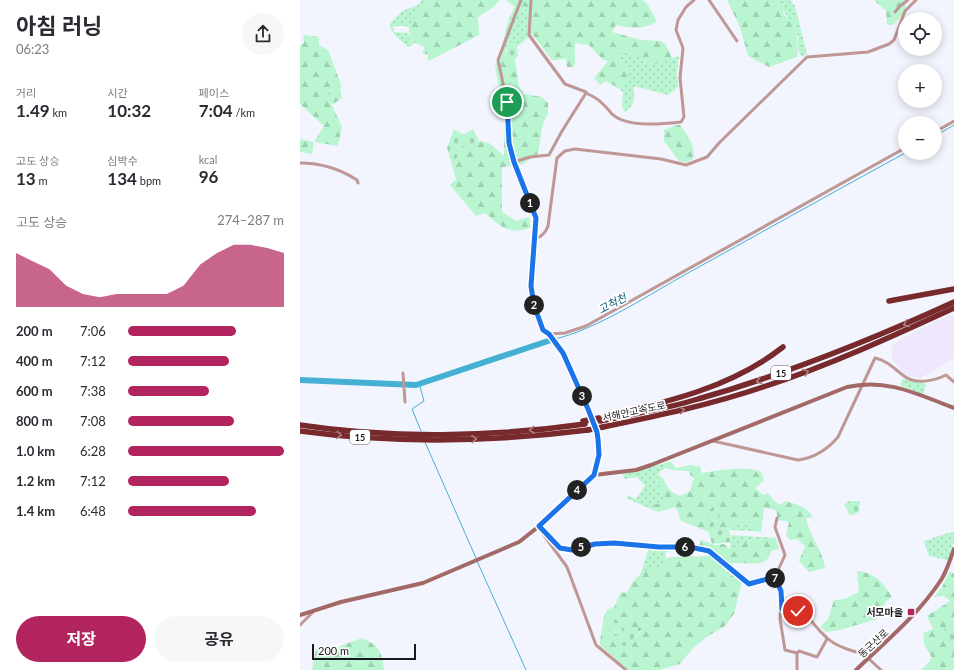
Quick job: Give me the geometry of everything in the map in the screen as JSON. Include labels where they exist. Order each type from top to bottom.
[{"type":"highway","points":[[889,301],[954,289]]},
{"type":"highway","name":"서해안고속도로","points":[[300,431],[421,441],[517,438],[588,430],[601,422],[697,400],[760,381],[887,333],[954,302]]},
{"type":"highway","name":"서해안고속도로","points":[[601,422],[702,406],[763,388],[833,361],[954,308]]},
{"type":"highway","points":[[601,422],[699,392],[765,361],[783,346]]},
{"type":"highway","name":"15","points":[[300,425],[432,435],[558,427],[584,422],[601,422]]},
{"type":"street","points":[[300,615],[316,609],[423,583],[519,542],[594,475],[599,455],[597,432],[563,353],[550,336],[543,330],[534,305],[531,286],[536,218],[514,162],[509,143],[507,102],[498,60],[521,0]]},
{"type":"street","points":[[531,0],[529,35],[566,84],[586,92]]},
{"type":"street","points":[[514,162],[549,155],[562,131],[586,94],[597,98],[613,115],[626,121],[641,124],[681,122],[684,117],[680,78],[683,48],[676,30],[678,20],[686,8],[694,0]]},
{"type":"street","points":[[709,0],[737,41]]},
{"type":"street","points":[[895,12],[908,0]]},
{"type":"street","points":[[535,239],[539,238],[548,226],[554,188],[554,174],[557,158],[560,154],[575,149],[661,159],[686,165],[696,163],[711,154],[719,143],[807,57],[868,52],[889,44],[894,40],[905,11],[915,0]]},
{"type":"street","points":[[942,128],[954,121]]},
{"type":"street","points":[[550,336],[565,334],[586,326],[898,152]]},
{"type":"street","points":[[300,163],[324,166],[344,171],[357,180],[358,183]]},
{"type":"street","points":[[712,441],[768,452],[798,460],[808,459],[830,446],[838,437],[875,358],[885,360],[906,378],[925,382],[936,381],[946,375],[954,382]]},
{"type":"street","points":[[402,375],[405,402]]},
{"type":"street","points":[[594,475],[636,470],[847,387],[864,383],[898,387],[954,408]]},
{"type":"street","points":[[777,518],[775,527],[785,555],[775,577],[781,591],[782,609],[780,620],[785,650],[799,651],[817,657],[827,639]]},
{"type":"street","points":[[538,526],[560,548],[572,550],[595,544],[614,543],[659,547],[690,547],[709,551],[749,584],[775,577]]},
{"type":"street","points":[[538,526],[567,567],[596,646],[626,670]]},
{"type":"street","name":"동군산로","points":[[856,670],[900,629],[926,600],[942,579],[954,549]]},
{"type":"street","points":[[300,624],[316,609]]},
{"type":"street","points":[[782,609],[798,611],[808,616],[827,639],[869,657],[881,670]]},
{"type":"street","points":[[797,652],[797,670]]},
{"type":"shaded area","points":[[952,314],[954,317],[954,358],[921,378],[907,376],[893,361],[891,347],[902,338]]},
{"type":"green space","points":[[422,0],[430,0],[417,12],[409,28],[406,26],[393,26],[394,32],[408,33],[415,43],[408,47],[394,34],[390,28],[390,24],[402,11],[418,5]]},
{"type":"green space","points":[[430,0],[499,0],[495,6],[478,17],[479,35],[429,61],[427,60],[429,55],[422,53],[425,47],[418,44],[411,38],[409,28],[421,3],[429,2]]},
{"type":"green space","points":[[642,0],[646,2],[657,21],[643,27],[616,25],[612,32],[641,40],[661,41],[666,45],[672,58],[647,65],[636,55],[617,50],[621,61],[630,68],[629,77],[620,89],[606,81],[600,85],[594,78],[608,61],[603,60],[589,45],[575,43],[575,63],[573,67],[567,67],[566,59],[552,60],[532,34],[525,6],[515,6],[506,1]]},
{"type":"green space","points":[[727,0],[775,0],[781,6],[784,15],[795,22],[798,48],[797,57],[769,67],[748,56],[740,27]]},
{"type":"green space","points":[[775,0],[790,0],[795,6],[807,54],[802,57],[799,52],[796,31]]},
{"type":"green space","points":[[874,0],[906,0],[906,8],[904,12],[898,12],[898,20],[891,26],[887,24],[886,11]]},
{"type":"green space","points":[[515,6],[525,6],[532,34],[517,47],[509,41],[506,50],[501,50],[508,21]]},
{"type":"green space","points":[[303,35],[319,37],[319,45],[328,50],[342,87],[330,90],[328,97],[342,127],[338,146],[314,142],[324,126],[300,104],[300,45],[304,43]]},
{"type":"green space","points":[[509,41],[517,47],[518,56],[515,59],[505,57]]},
{"type":"green space","points":[[501,50],[506,50],[505,57],[515,59],[519,87],[524,94],[542,97],[548,103],[548,114],[543,123],[538,154],[521,165],[502,167],[502,212],[516,221],[529,217],[531,227],[517,231],[506,229],[485,213],[476,216],[450,185],[456,179],[452,165],[462,148],[479,141],[489,143],[504,156],[504,114],[495,66]]},
{"type":"green space","points":[[616,50],[636,55],[647,65],[679,56],[677,71],[678,87],[668,95],[634,86],[634,101],[631,107],[624,112],[622,104],[623,93],[620,89],[629,77]]},
{"type":"green space","points":[[340,87],[342,98],[332,105],[328,97],[330,90]]},
{"type":"green space","points":[[680,125],[692,145],[694,154],[693,159],[687,162],[679,161],[664,141],[664,130]]},
{"type":"green space","points":[[454,129],[464,135],[473,129],[479,141],[462,148],[452,165],[447,148]]},
{"type":"green space","points":[[300,139],[314,142],[312,154],[300,152]]},
{"type":"green space","points":[[903,379],[926,384],[923,395],[900,385]]},
{"type":"green space","points":[[670,461],[676,468],[690,465],[701,467],[701,473],[738,469],[761,472],[764,481],[755,488],[763,495],[768,493],[774,501],[781,505],[785,501],[801,506],[813,517],[806,518],[810,531],[822,555],[825,568],[809,572],[799,561],[805,546],[797,539],[790,540],[786,535],[789,522],[778,520],[776,510],[764,508],[761,532],[752,531],[749,519],[736,526],[717,531],[713,527],[717,520],[709,515],[712,519],[709,532],[681,521],[675,507],[658,512],[653,504],[663,504],[666,500],[658,484],[658,478],[660,475],[669,489],[680,496],[690,491],[694,478],[690,475],[690,471],[672,470],[666,468],[665,463]]},
{"type":"green space","points":[[665,463],[666,468],[659,472],[657,485],[663,491],[666,500],[663,504],[653,504],[658,512],[626,498],[627,495],[636,499],[645,486],[637,477],[624,479],[623,474]]},
{"type":"green space","points":[[850,501],[860,501],[859,512],[853,515],[849,514],[846,507],[843,505]]},
{"type":"green space","points":[[714,506],[718,508],[721,513],[713,527],[717,531],[729,528],[731,542],[712,544],[708,530],[712,519],[708,512]]},
{"type":"green space","points":[[749,519],[752,531],[730,530],[729,528]]},
{"type":"green space","points":[[954,531],[954,542],[948,560],[929,556],[924,541]]},
{"type":"green space","points":[[731,535],[776,538],[740,543],[738,547],[730,549]]},
{"type":"green space","points":[[776,538],[779,549],[771,551],[769,557],[765,561],[754,564],[729,564],[732,568],[737,569],[748,579],[742,582],[734,614],[725,626],[705,638],[692,649],[680,664],[659,670],[628,670],[600,645],[600,641],[617,634],[622,634],[621,638],[627,646],[642,630],[639,627],[624,631],[620,627],[609,622],[612,628],[606,633],[602,629],[604,616],[607,610],[614,607],[621,592],[627,593],[633,582],[646,570],[664,567],[666,559],[670,557],[718,556],[713,550],[697,546],[700,544],[701,540],[715,545],[724,544],[730,549],[738,547],[740,543]]},
{"type":"green space","points":[[688,539],[697,546],[666,552],[665,567],[651,569],[640,576],[650,545],[669,544]]},
{"type":"green space","points":[[857,571],[874,576],[882,583],[892,597],[886,601],[877,619],[840,630],[826,632],[820,627],[828,619],[834,600],[845,599],[859,592]]},
{"type":"green space","points":[[949,572],[954,573],[954,670],[921,670],[930,661],[931,656],[924,644],[923,633],[933,629],[927,616],[950,601],[944,596],[934,597],[942,587]]},
{"type":"green space","points":[[614,619],[619,622],[625,631],[639,627],[642,629],[627,646],[616,644],[621,638],[621,634],[600,641],[602,629],[606,632],[611,629],[609,622],[610,620]]},
{"type":"green space","points":[[952,626],[954,633],[954,651],[951,649],[943,632],[947,627]]},
{"type":"green space","points":[[362,638],[373,644],[379,650],[384,670],[312,670],[316,649],[322,647],[326,655],[335,648]]},
{"type":"waterway","name":"고척천","points":[[942,132],[954,125]]},
{"type":"waterway","name":"고척천","points":[[555,339],[570,335],[618,313],[898,157]]},
{"type":"waterway","name":"고척천","points":[[300,380],[416,385],[554,339]]},
{"type":"waterway","points":[[419,383],[424,401],[412,409],[421,431]]},
{"type":"waterway","points":[[425,442],[476,558]]},
{"type":"waterway","points":[[477,561],[526,670]]},
{"type":"place","name":"서모마을","points":[[911,612]]},
{"type":"route","points":[[507,102],[509,143],[514,162],[536,218],[531,270],[531,286],[534,305],[543,330],[549,334],[563,353],[588,409],[597,432],[598,439],[599,455],[594,475],[539,526],[560,548],[572,550],[595,544],[614,543],[659,547],[690,547],[709,551],[749,584],[775,577],[781,591],[782,609],[798,611]]}]
